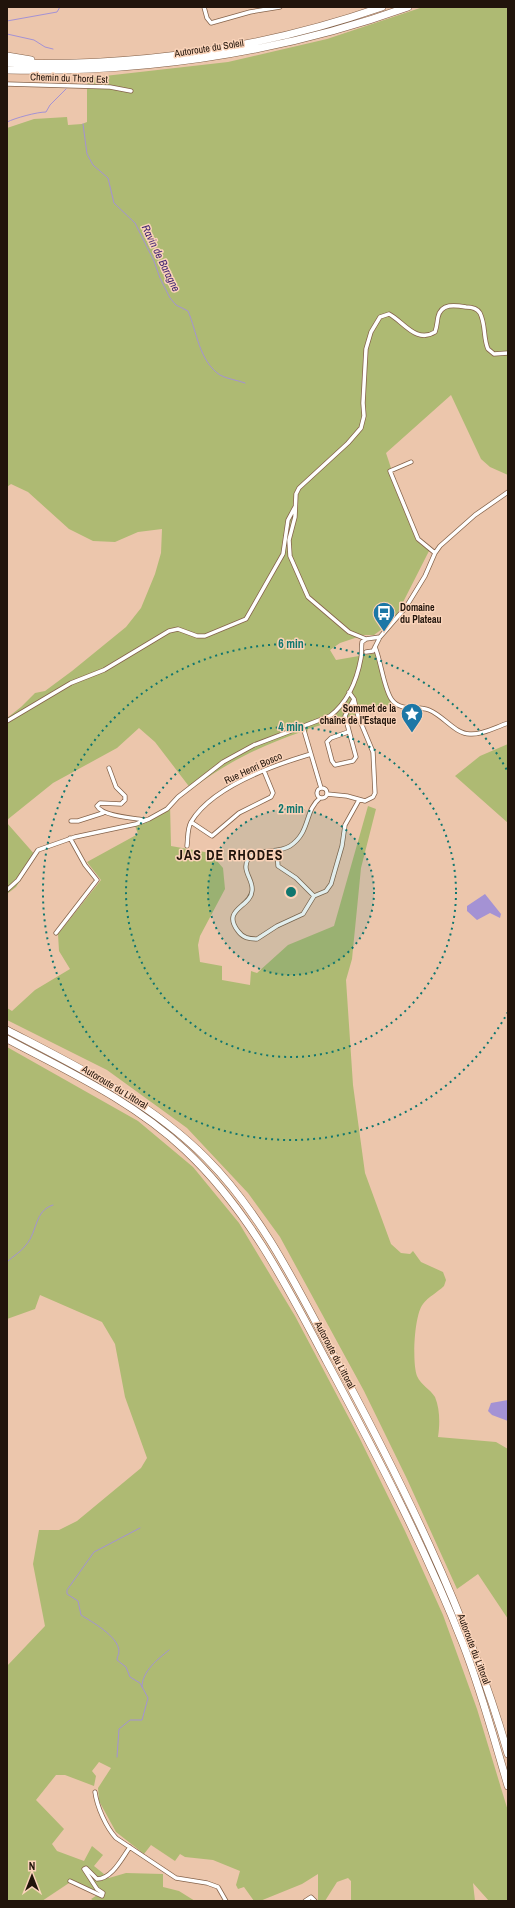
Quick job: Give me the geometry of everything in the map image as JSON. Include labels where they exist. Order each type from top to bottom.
[{"type":"highway","name":"Autoroute du Soleil","points":[[7,63],[62,64],[134,60],[192,54],[252,43],[324,25],[382,7]]},
{"type":"highway","name":"Autoroute du Soleil","points":[[7,70],[104,70],[223,56],[288,43],[408,7]]},
{"type":"highway","points":[[7,56],[43,61],[108,60],[180,53],[252,43]]},
{"type":"highway","name":"Autoroute du Littoral","points":[[7,1030],[96,1076],[154,1112],[178,1131],[208,1160],[255,1216],[296,1285],[359,1403],[418,1521],[471,1640],[508,1754]]},
{"type":"highway","name":"Autoroute du Littoral","points":[[7,1039],[96,1085],[121,1100],[152,1122],[184,1149],[210,1174],[245,1218],[274,1266],[347,1399],[415,1536],[463,1644],[479,1688],[508,1786]]},
{"type":"street","points":[[204,7],[207,18],[211,23],[250,12],[280,7]]},
{"type":"street","name":"Chemin du Thord Est","points":[[7,84],[102,87],[131,91]]},
{"type":"street","points":[[508,353],[494,354],[488,349],[480,313],[476,309],[453,305],[447,306],[442,309],[438,315],[434,332],[424,336],[408,329],[389,314],[383,315],[372,332],[366,349],[363,402],[364,416],[361,428],[348,443],[299,488],[296,494],[294,521],[290,537],[290,556],[308,597],[342,626],[359,638],[366,640],[375,646],[390,698],[398,705],[404,708],[430,710],[451,723],[463,734],[475,734],[508,722]]},
{"type":"street","points":[[411,462],[390,471],[418,539],[435,553]]},
{"type":"street","points":[[372,652],[380,637],[406,607],[425,576],[435,553],[454,532],[508,492]]},
{"type":"street","points":[[7,721],[71,683],[111,666],[169,631],[178,629],[197,636],[205,636],[246,619],[282,554],[288,520],[295,506]]},
{"type":"street","points":[[288,520],[292,518],[294,521]]},
{"type":"street","points":[[287,526],[290,537]]},
{"type":"street","points":[[366,640],[380,637]]},
{"type":"street","points":[[7,890],[18,880],[36,852],[70,838],[146,821],[167,809],[178,797],[223,762],[254,745],[330,716],[339,709],[356,680],[362,648],[366,640]]},
{"type":"street","points":[[362,648],[366,652],[378,654]]},
{"type":"street","points":[[361,657],[366,652]]},
{"type":"street","points":[[327,794],[347,796],[358,800],[369,800],[374,795],[374,758],[358,716],[354,699],[349,692]]},
{"type":"street","points":[[348,732],[331,738],[327,742],[332,761],[335,765],[352,761],[356,757],[348,732],[345,716],[354,699]]},
{"type":"street","points":[[303,727],[321,788],[326,790],[327,794]]},
{"type":"street","name":"Rue Henri Bosco","points":[[191,822],[224,790],[264,771],[311,754]]},
{"type":"street","points":[[109,768],[116,787],[126,798],[121,804],[104,802],[98,804],[97,808],[104,812],[146,821]]},
{"type":"street","points":[[187,846],[191,822],[212,836],[240,813],[271,797],[273,794],[264,771]]},
{"type":"street","points":[[320,798],[317,793],[321,788]]},
{"type":"street","points":[[327,794],[324,798],[320,798],[310,810],[303,833],[289,846],[277,851],[259,852],[248,860],[246,870],[252,892],[250,898],[237,908],[233,919],[234,924],[240,934],[250,939],[261,937],[277,926],[303,914],[314,896],[326,891],[334,878],[345,825],[358,800]]},
{"type":"street","points":[[71,821],[78,821],[104,812]]},
{"type":"street","points":[[56,933],[97,880],[70,838]]},
{"type":"street","points":[[277,851],[278,866],[296,878],[314,896]]},
{"type":"street","points":[[95,1792],[98,1806],[116,1838],[176,1878],[207,1883],[218,1887],[226,1901]]},
{"type":"street","points":[[70,1881],[102,1896],[103,1893],[97,1889],[84,1869],[86,1868],[97,1879],[103,1879],[108,1876],[130,1847]]},
{"type":"street","points":[[305,1901],[311,1897],[315,1901]]},
{"type":"green space","points":[[423,7],[508,7],[508,475],[490,467],[481,459],[451,395],[386,453],[409,518],[429,551],[394,620],[374,635],[364,635],[340,643],[330,650],[336,660],[376,653],[392,704],[308,729],[307,733],[304,734],[301,732],[271,743],[231,763],[191,789],[155,742],[139,728],[117,748],[53,783],[7,820],[7,718],[35,693],[45,691],[126,627],[141,608],[155,574],[161,553],[162,529],[138,532],[115,542],[93,541],[69,529],[28,492],[11,484],[7,487],[7,128],[34,119],[67,117],[68,125],[87,122],[87,78],[228,62],[327,39]]},
{"type":"green space","points":[[508,744],[508,823],[455,776],[480,756]]},
{"type":"green space","points":[[170,804],[171,846],[210,853],[223,868],[225,889],[200,936],[198,945],[200,962],[222,966],[222,980],[250,985],[251,971],[257,973],[288,945],[334,926],[368,806],[376,809],[361,868],[352,959],[346,980],[353,1085],[365,1173],[391,1244],[401,1253],[410,1254],[413,1251],[421,1262],[443,1272],[446,1280],[444,1286],[425,1301],[420,1310],[416,1328],[414,1350],[415,1370],[417,1376],[435,1397],[438,1406],[438,1437],[496,1442],[508,1449],[508,1619],[478,1574],[457,1589],[407,1479],[364,1391],[280,1237],[248,1193],[187,1128],[107,1070],[7,1020],[7,1008],[12,1011],[35,990],[70,969],[59,951],[58,934],[101,880],[87,862],[138,834],[134,823],[148,819]]},
{"type":"green space","points":[[7,823],[36,856],[16,887],[7,894]]},
{"type":"green space","points":[[7,1047],[138,1121],[193,1167],[239,1223],[295,1316],[359,1437],[405,1531],[443,1615],[477,1709],[508,1811],[508,1901],[489,1901],[473,1883],[475,1901],[351,1901],[351,1881],[348,1878],[337,1882],[325,1901],[318,1901],[318,1874],[302,1884],[260,1901],[254,1901],[244,1887],[238,1889],[236,1885],[240,1871],[213,1860],[185,1857],[180,1854],[175,1861],[151,1845],[144,1854],[116,1832],[99,1801],[98,1788],[111,1768],[99,1762],[92,1771],[96,1776],[94,1786],[65,1775],[56,1775],[36,1800],[64,1829],[52,1844],[57,1851],[84,1861],[92,1846],[103,1855],[94,1866],[109,1878],[126,1873],[163,1874],[163,1887],[179,1891],[195,1901],[94,1901],[91,1899],[99,1894],[74,1882],[69,1883],[42,1901],[7,1901],[7,1666],[45,1626],[33,1564],[39,1530],[59,1530],[77,1521],[141,1468],[147,1458],[125,1397],[115,1344],[102,1322],[40,1295],[35,1309],[7,1319]]},
{"type":"shaded area","points":[[485,894],[501,914],[500,918],[490,913],[477,920],[467,911],[467,906]]},
{"type":"shaded area","points":[[508,1400],[508,1421],[492,1415],[488,1411],[491,1403]]},
{"type":"waterway","points":[[7,21],[57,12],[60,7]]},
{"type":"waterway","points":[[7,34],[34,40],[45,47],[53,49]]},
{"type":"waterway","points":[[7,122],[37,113],[46,112],[50,105],[66,89]]},
{"type":"waterway","name":"Ravin de Baragne","points":[[83,124],[87,154],[93,165],[108,178],[114,203],[135,223],[170,298],[176,305],[188,311],[207,362],[220,375],[245,383]]},
{"type":"waterway","points":[[7,1262],[30,1240],[42,1212],[53,1205]]},
{"type":"waterway","points":[[117,1757],[119,1729],[130,1720],[142,1720],[148,1698],[140,1683],[130,1677],[126,1667],[117,1660],[119,1651],[118,1645],[104,1630],[81,1615],[78,1601],[67,1594],[67,1590],[94,1552],[140,1528]]},
{"type":"waterway","points":[[142,1687],[145,1676],[151,1666],[169,1650]]},
{"type":"place","name":"Domaine du Plateau","points":[[384,632]]},
{"type":"place","name":"Sommet de la chaîne de l'Estaque","points":[[412,734]]},
{"type":"district","name":"JAS DE RHODES","points":[[230,855]]}]
